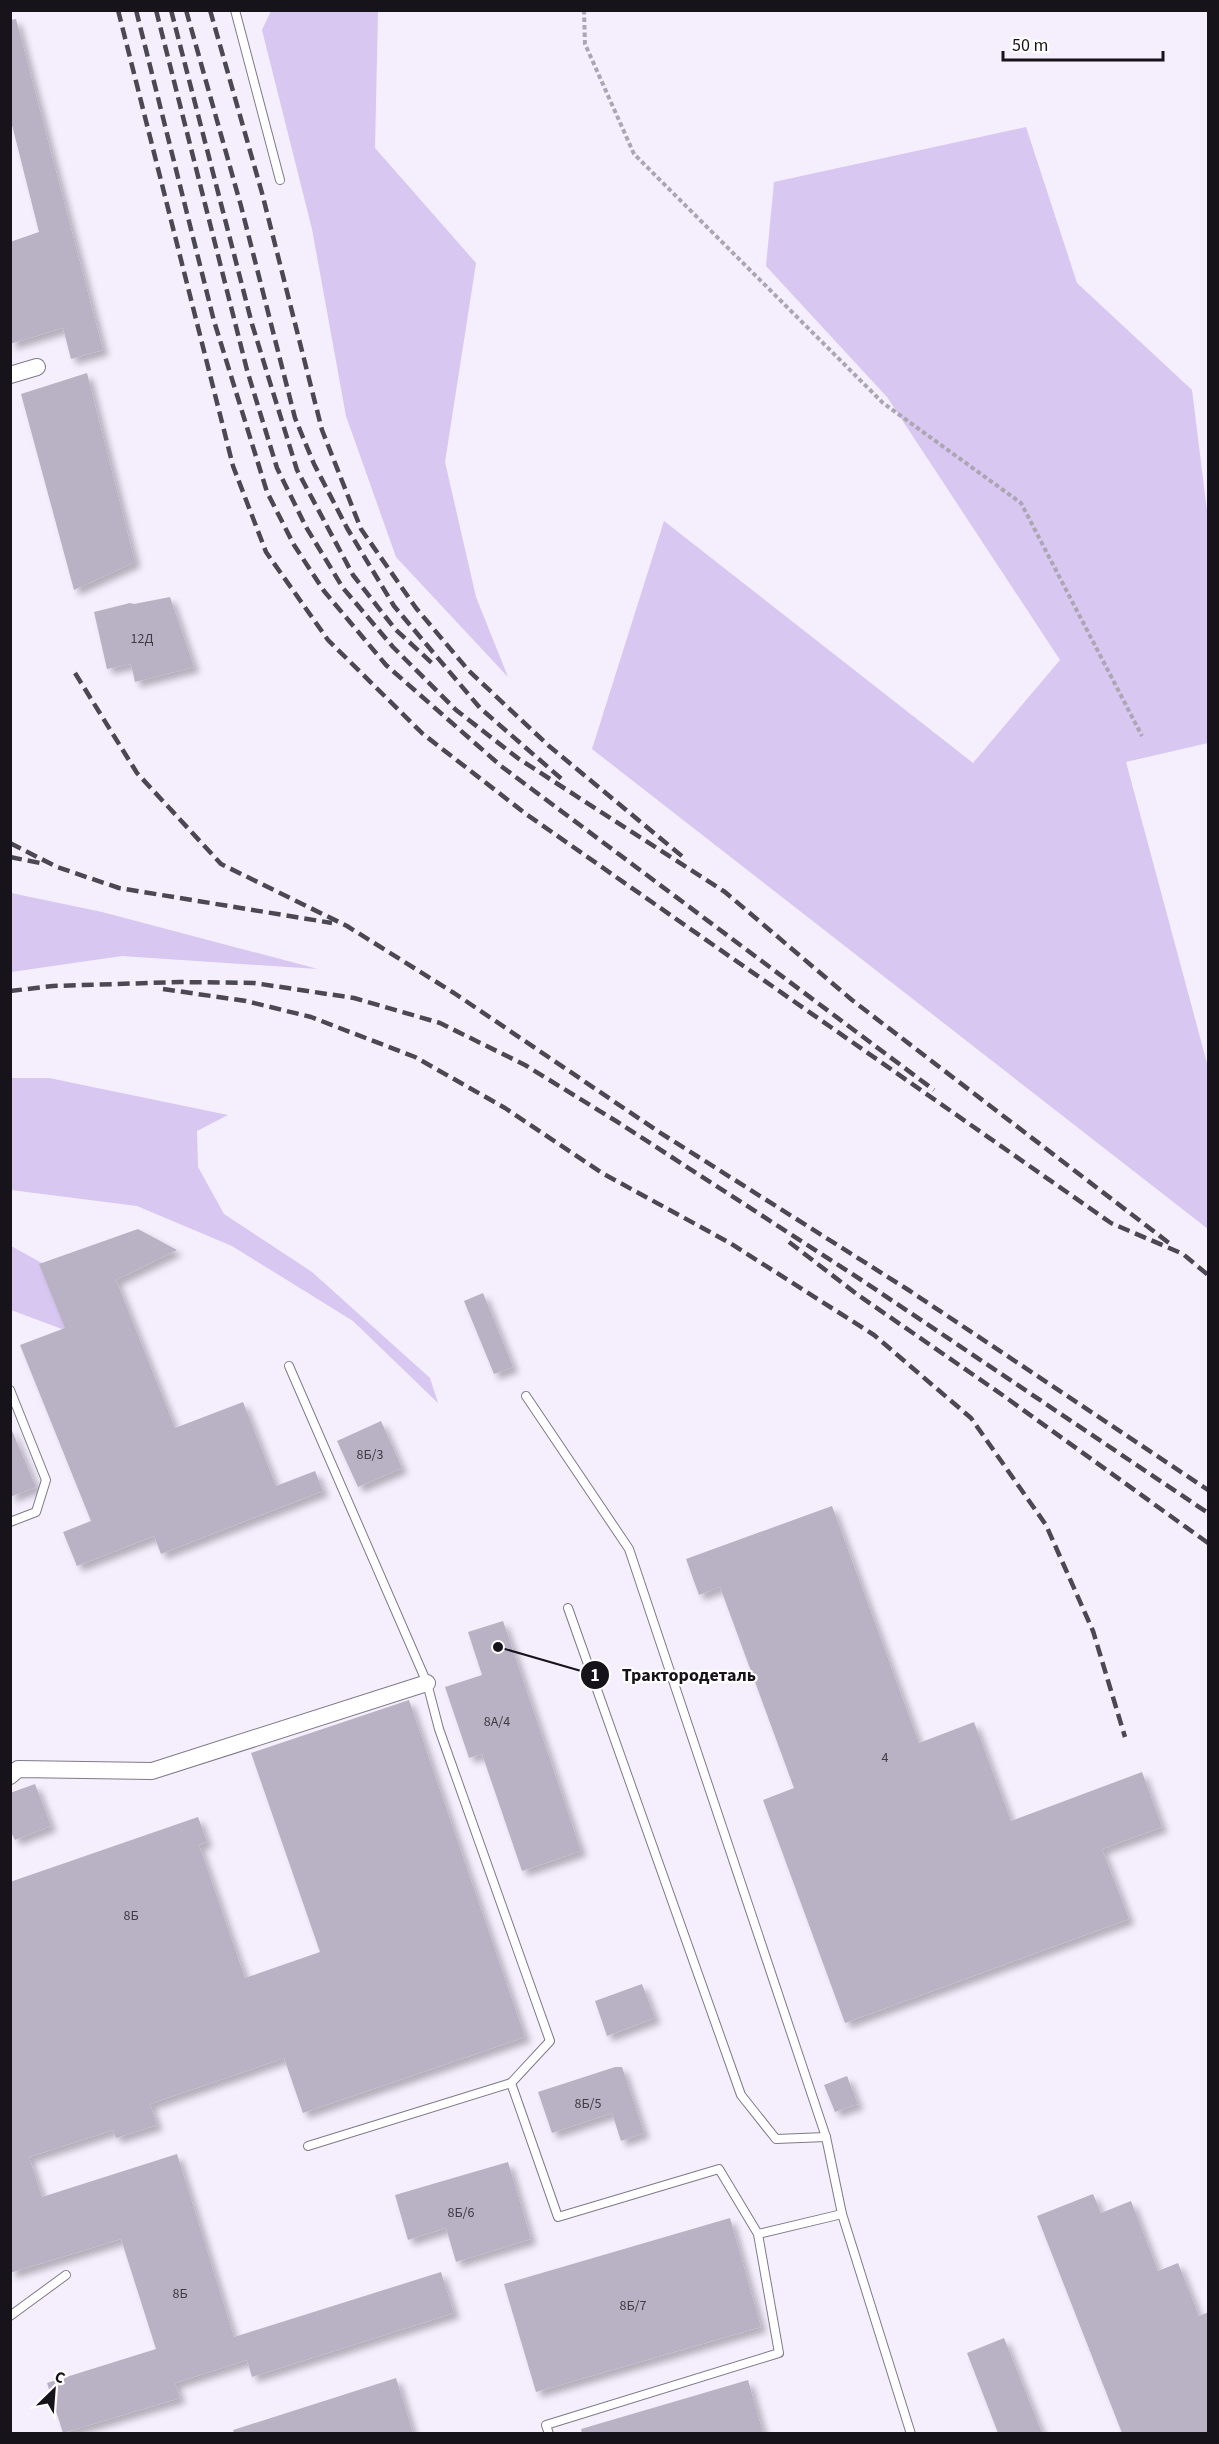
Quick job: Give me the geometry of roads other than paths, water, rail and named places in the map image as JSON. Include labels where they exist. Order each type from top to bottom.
[{"type":"street","points":[[10,375],[37,367]]},
{"type":"street","points":[[10,1776],[18,1768],[152,1770],[427,1683]]},
{"type":"lane","points":[[235,10],[280,180]]},
{"type":"lane","points":[[289,1366],[427,1683],[439,1729],[550,2041],[511,2083],[308,2146]]},
{"type":"lane","points":[[10,1390],[46,1480],[36,1512],[10,1522]]},
{"type":"lane","points":[[526,1396],[629,1549],[826,2137],[842,2214],[911,2433]]},
{"type":"lane","points":[[568,1608],[741,2095],[776,2139],[826,2137]]},
{"type":"lane","points":[[511,2083],[558,2217],[719,2169],[758,2234],[779,2353],[546,2425],[549,2433]]},
{"type":"lane","points":[[758,2234],[842,2214]]},
{"type":"lane","points":[[10,2316],[66,2276]]},
{"type":"railway","points":[[118,10],[233,466],[266,552],[328,640],[423,734],[526,814],[1111,1223],[1183,1254],[1208,1275]]},
{"type":"railway","points":[[136,10],[214,321],[267,492],[294,545],[324,591],[386,665],[501,766],[934,1090]]},
{"type":"railway","points":[[156,10],[247,370],[277,468],[306,527],[343,588],[393,647],[456,710],[519,759],[725,892],[852,1000],[1169,1243]]},
{"type":"railway","points":[[171,10],[252,324],[297,470],[353,575],[395,629],[434,665]]},
{"type":"railway","points":[[186,10],[241,206],[295,418],[314,464],[347,528],[394,606],[480,708],[564,781]]},
{"type":"railway","points":[[210,10],[262,193],[322,430],[361,529],[416,608],[469,671],[549,746],[683,857]]},
{"type":"railway","points":[[75,673],[137,773],[221,864],[347,926],[454,993],[659,1132],[910,1291],[1208,1490]]},
{"type":"railway","points":[[10,843],[57,867],[119,888],[332,923]]},
{"type":"railway","points":[[10,857],[40,863]]},
{"type":"railway","points":[[10,991],[53,986],[180,982],[254,983],[354,998],[440,1023],[525,1065],[616,1121],[866,1283],[1208,1513]]},
{"type":"railway","points":[[163,989],[246,1001],[311,1017],[415,1057],[505,1108],[602,1173],[730,1243],[874,1335],[971,1418],[1046,1525],[1093,1631],[1125,1737]]},
{"type":"railway","points":[[789,1242],[858,1295],[1001,1394],[1208,1543]]},
{"type":"place","name":"Трактородеталь","points":[[498,1647]]}]
